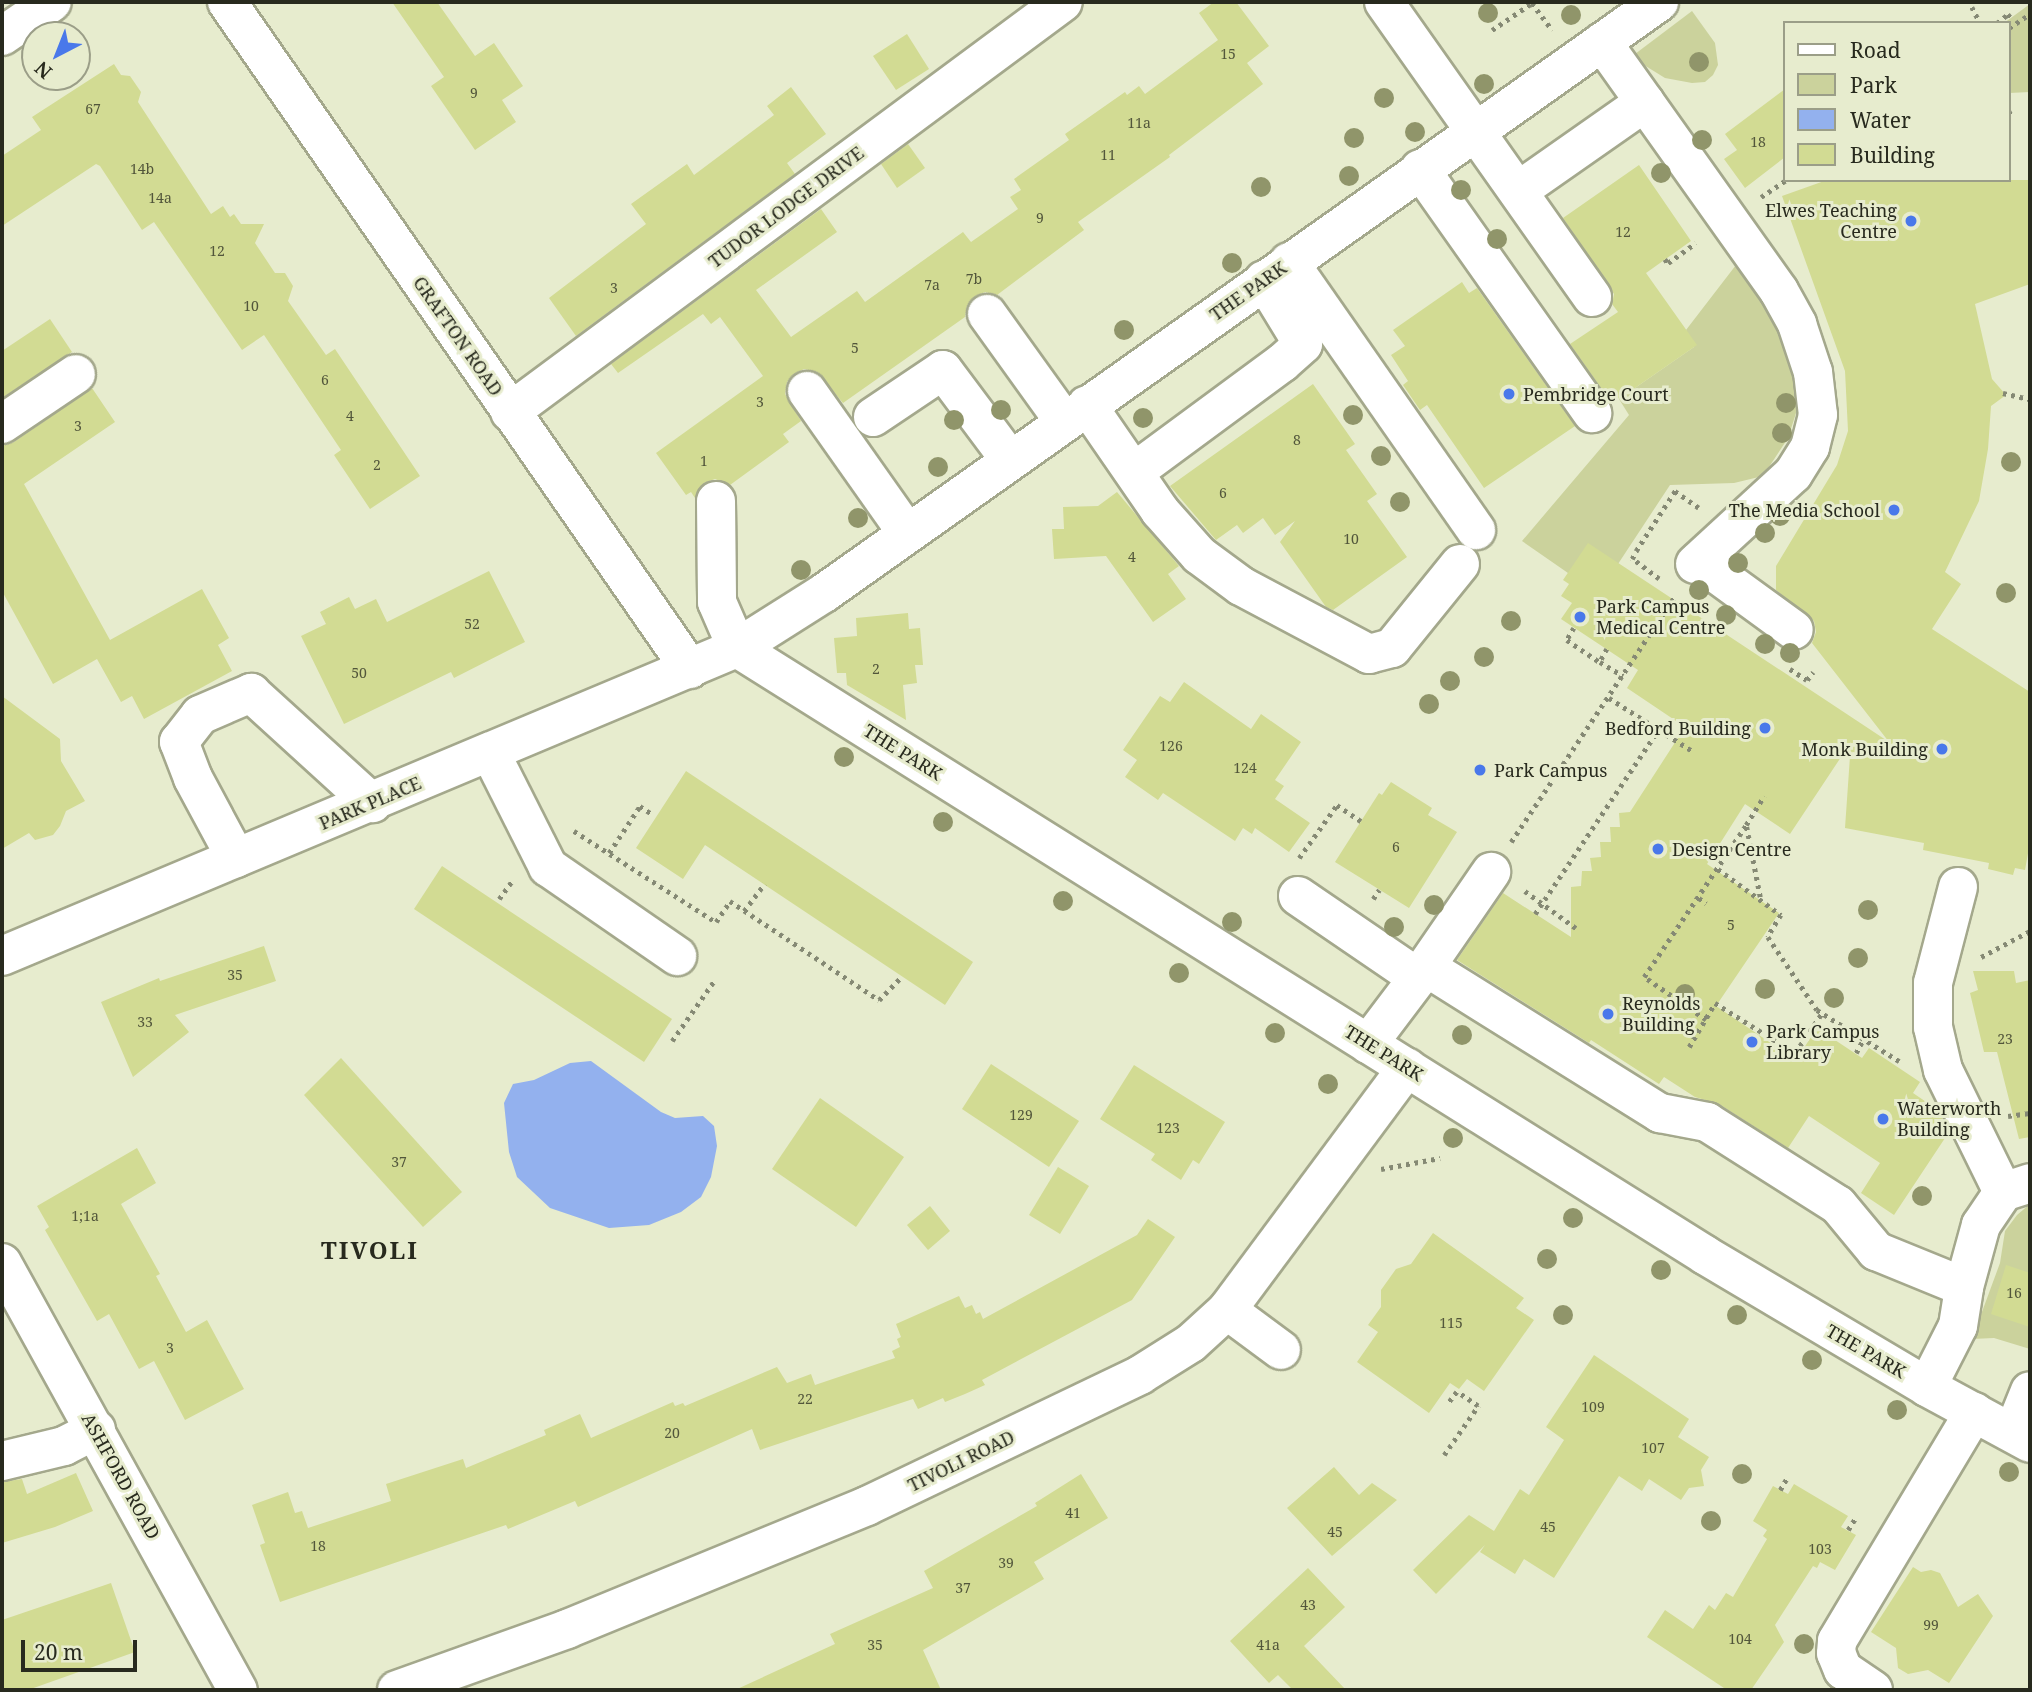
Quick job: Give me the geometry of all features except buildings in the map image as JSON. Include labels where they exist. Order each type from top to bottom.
[{"type":"street","points":[[2,36],[52,2]]},
{"type":"street","name":"GRAFTON ROAD","points":[[227,2],[690,669]]},
{"type":"street","name":"TUDOR LODGE DRIVE","points":[[510,412],[1063,2]]},
{"type":"street","points":[[1384,2],[1592,297]]},
{"type":"street","name":"THE PARK","points":[[1659,2],[824,593],[737,648],[1705,1255],[1927,1387],[2022,1438]]},
{"type":"street","points":[[1602,42],[1779,290],[1797,324],[1813,372],[1818,415],[1810,447],[1793,474],[1690,572],[1794,630]]},
{"type":"street","points":[[1518,191],[1645,102]]},
{"type":"street","points":[[1420,169],[1592,414]]},
{"type":"street","points":[[1134,472],[1282,363],[1303,344],[1277,271]]},
{"type":"street","points":[[987,314],[1075,413],[1134,472],[1160,511],[1199,555],[1241,586],[1369,654],[1392,648],[1468,547],[1277,271]]},
{"type":"street","points":[[873,416],[943,370],[1010,460]]},
{"type":"street","points":[[2,424],[76,374]]},
{"type":"street","points":[[807,391],[907,533]]},
{"type":"street","points":[[716,501],[717,602],[737,648]]},
{"type":"street","name":"PARK PLACE","points":[[2,956],[737,648]]},
{"type":"street","points":[[236,858],[193,778],[179,742],[201,715],[251,693],[372,803]]},
{"type":"street","points":[[490,752],[548,867],[677,956]]},
{"type":"street","points":[[1368,1044],[1422,973],[1492,870]]},
{"type":"street","points":[[1927,1387],[1958,1326],[1964,1287],[1981,1225],[2016,1187],[1943,1070],[1933,1027],[1933,983],[1958,887]]},
{"type":"street","points":[[1298,896],[1422,973],[1660,1113],[1707,1122],[1838,1205],[1876,1251],[1964,1287]]},
{"type":"street","name":"TIVOLI ROAD","points":[[397,1690],[567,1629],[867,1506],[1140,1375],[1191,1343],[1227,1310],[1408,1068]]},
{"type":"street","name":"ASHFORD ROAD","points":[[2,1263],[238,1690]]},
{"type":"street","points":[[1227,1310],[1281,1350]]},
{"type":"street","points":[[2022,1438],[2030,1391]]},
{"type":"street","points":[[1873,1690],[1843,1670],[1836,1653],[1837,1641],[1974,1412]]},
{"type":"street","points":[[2,1461],[64,1446],[96,1430]]},
{"type":"path","points":[[1492,30],[1533,2]]},
{"type":"path","points":[[1972,7],[1979,21]]},
{"type":"path","points":[[1999,21],[2008,14],[2011,18]]},
{"type":"path","points":[[2011,27],[2030,14]]},
{"type":"path","points":[[2003,393],[2030,399]]},
{"type":"path","points":[[1576,928],[1492,870],[1609,698],[1690,572]]},
{"type":"path","points":[[1574,628],[1567,640],[1623,676]]},
{"type":"path","points":[[1600,662],[1607,649]]},
{"type":"path","points":[[1609,698],[1694,752]]},
{"type":"path","points":[[1535,914],[1658,730]]},
{"type":"path","points":[[1706,1020],[1644,977],[1699,898],[1764,796]]},
{"type":"path","points":[[1298,896],[1281,884],[1337,805],[1361,821]]},
{"type":"path","points":[[609,853],[640,806],[652,814]]},
{"type":"path","points":[[1746,825],[1761,898]]},
{"type":"path","points":[[569,828],[716,922],[730,901],[879,1000],[902,976]]},
{"type":"path","points":[[1689,1047],[1716,1003],[1794,1055],[1819,1011],[1768,937],[1781,915],[1718,869]]},
{"type":"path","points":[[744,911],[764,884]]},
{"type":"path","points":[[1370,902],[1379,890]]},
{"type":"path","points":[[1699,898],[1706,903]]},
{"type":"path","points":[[1976,959],[2030,931]]},
{"type":"path","points":[[672,1041],[714,981]]},
{"type":"path","points":[[1856,1054],[1863,1040]]},
{"type":"path","points":[[1444,1455],[1478,1406],[1457,1392],[1448,1404]]},
{"type":"path","points":[[1780,1490],[1788,1476]]},
{"type":"path","points":[[1848,1531],[1856,1517]]},
{"type":"green space","points":[[2030,4],[2030,92],[2011,93],[2011,21],[2007,21]]},
{"type":"green space","points":[[1692,11],[1715,43],[1718,65],[1713,75],[1705,82],[1692,83],[1665,78],[1644,65],[1635,54]]},
{"type":"green space","points":[[1736,265],[1765,299],[1787,342],[1798,385],[1796,413],[1788,438],[1763,476],[1734,483],[1670,485],[1618,564],[1568,573],[1522,541],[1629,415],[1619,399],[1694,347],[1686,330]]},
{"type":"green space","points":[[2030,1204],[2030,1349],[1994,1338],[1972,1339],[2000,1263],[2005,1231]]},
{"type":"water","points":[[591,1061],[661,1112],[675,1118],[703,1116],[714,1126],[717,1146],[711,1177],[701,1197],[681,1212],[649,1225],[609,1228],[550,1208],[517,1177],[509,1152],[504,1103],[513,1084],[534,1080],[570,1063]]},
{"type":"place","name":"Elwes Teaching Centre","points":[[1911,221]]},
{"type":"place","name":"Pembridge Court","points":[[1509,394]]},
{"type":"place","name":"The Media School","points":[[1894,510]]},
{"type":"place","name":"Park Campus Medical Centre","points":[[1580,617]]},
{"type":"place","name":"Bedford Building","points":[[1765,728]]},
{"type":"place","name":"Monk Building","points":[[1942,749]]},
{"type":"place","name":"Park Campus","points":[[1480,770]]},
{"type":"place","name":"Design Centre","points":[[1658,849]]},
{"type":"place","name":"Reynolds Building","points":[[1608,1014]]},
{"type":"place","name":"Park Campus Library","points":[[1752,1042]]},
{"type":"place","name":"Waterworth Building","points":[[1883,1119]]},
{"type":"district","name":"TIVOLI","points":[[370,1250]]}]
